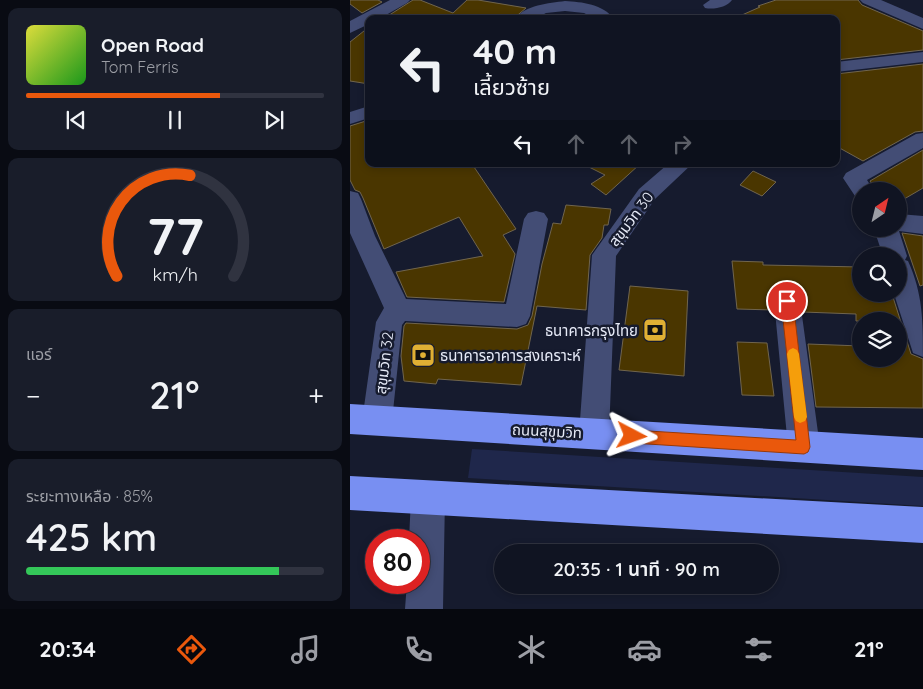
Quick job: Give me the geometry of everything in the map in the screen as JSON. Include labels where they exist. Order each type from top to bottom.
[{"type":"highway","name":"ถนนสุขุมวิท","points":[[364,420],[923,454]]},
{"type":"highway","points":[[350,493],[923,525]]},
{"type":"street","points":[[374,15],[402,0]]},
{"type":"street","points":[[868,0],[923,24]]},
{"type":"street","points":[[529,15],[547,4],[582,6],[595,10],[601,15]]},
{"type":"street","points":[[350,28],[365,20]]},
{"type":"street","points":[[840,67],[923,57]]},
{"type":"street","points":[[350,118],[365,113]]},
{"type":"street","points":[[857,182],[854,178],[923,139]]},
{"type":"street","name":"สุขุมวิท 30","points":[[594,434],[604,255],[647,194],[678,167]]},
{"type":"street","points":[[350,199],[363,236],[398,310],[517,316],[536,219]]},
{"type":"street","points":[[908,224],[923,225]]},
{"type":"street","points":[[907,294],[923,345]]},
{"type":"street","points":[[787,301],[804,447]]},
{"type":"street","name":"สุขุมวิท 32","points":[[364,420],[389,322],[398,310]]},
{"type":"street","points":[[424,609],[428,498]]},
{"type":"shaded area","points":[[472,449],[923,477],[923,506],[468,478]]},
{"type":"building","points":[[350,0],[378,0],[382,2],[362,13],[350,4]]},
{"type":"building","points":[[413,0],[420,0],[453,13],[467,0],[526,8],[518,15],[389,15]]},
{"type":"building","points":[[776,0],[858,0],[862,5],[923,31],[923,50],[840,60],[840,15],[742,15],[760,7],[758,6]]},
{"type":"building","points":[[365,30],[365,83],[350,81],[350,42]]},
{"type":"building","points":[[923,64],[923,131],[915,132],[863,161],[840,148],[840,74]]},
{"type":"building","points":[[365,121],[365,167],[474,167],[516,229],[503,235],[515,254],[504,302],[407,297],[396,272],[483,256],[459,217],[384,249],[363,198],[360,192],[355,190],[350,180],[350,126]]},
{"type":"building","points":[[923,150],[923,188],[908,197],[908,182],[870,181]]},
{"type":"building","points":[[589,167],[637,167],[606,195],[591,184],[605,175]]},
{"type":"building","points":[[753,171],[776,182],[762,196],[740,185]]},
{"type":"building","points":[[566,205],[611,209],[608,225],[604,225],[602,238],[590,255],[586,310],[537,306],[521,385],[438,379],[436,384],[404,381],[401,356],[404,326],[406,323],[517,329],[528,325],[532,316],[542,264],[553,223],[561,224]]},
{"type":"building","points":[[908,234],[923,236],[923,285],[920,286],[904,238],[908,238]]},
{"type":"building","points":[[732,261],[763,262],[763,265],[852,267],[852,302],[895,302],[898,312],[852,312],[852,314],[803,312],[802,301],[798,292],[788,288],[776,292],[772,301],[773,310],[737,309]]},
{"type":"building","name":"ธนาคารกรุงไทย","points":[[630,286],[688,291],[684,376],[619,370]]},
{"type":"building","points":[[907,341],[911,354],[923,359],[923,408],[816,407],[808,344],[852,346],[852,367],[907,367]]},
{"type":"building","points":[[737,342],[767,343],[774,396],[742,395]]},
{"type":"slow traffic","points":[[793,354],[800,417]]},
{"type":"place","name":"ธนาคารกรุงไทย","points":[[655,330]]},
{"type":"place","name":"ธนาคารอาคารสงเคราะห์","points":[[423,355]]},
{"type":"route","points":[[632,436],[804,447],[787,301]]}]
